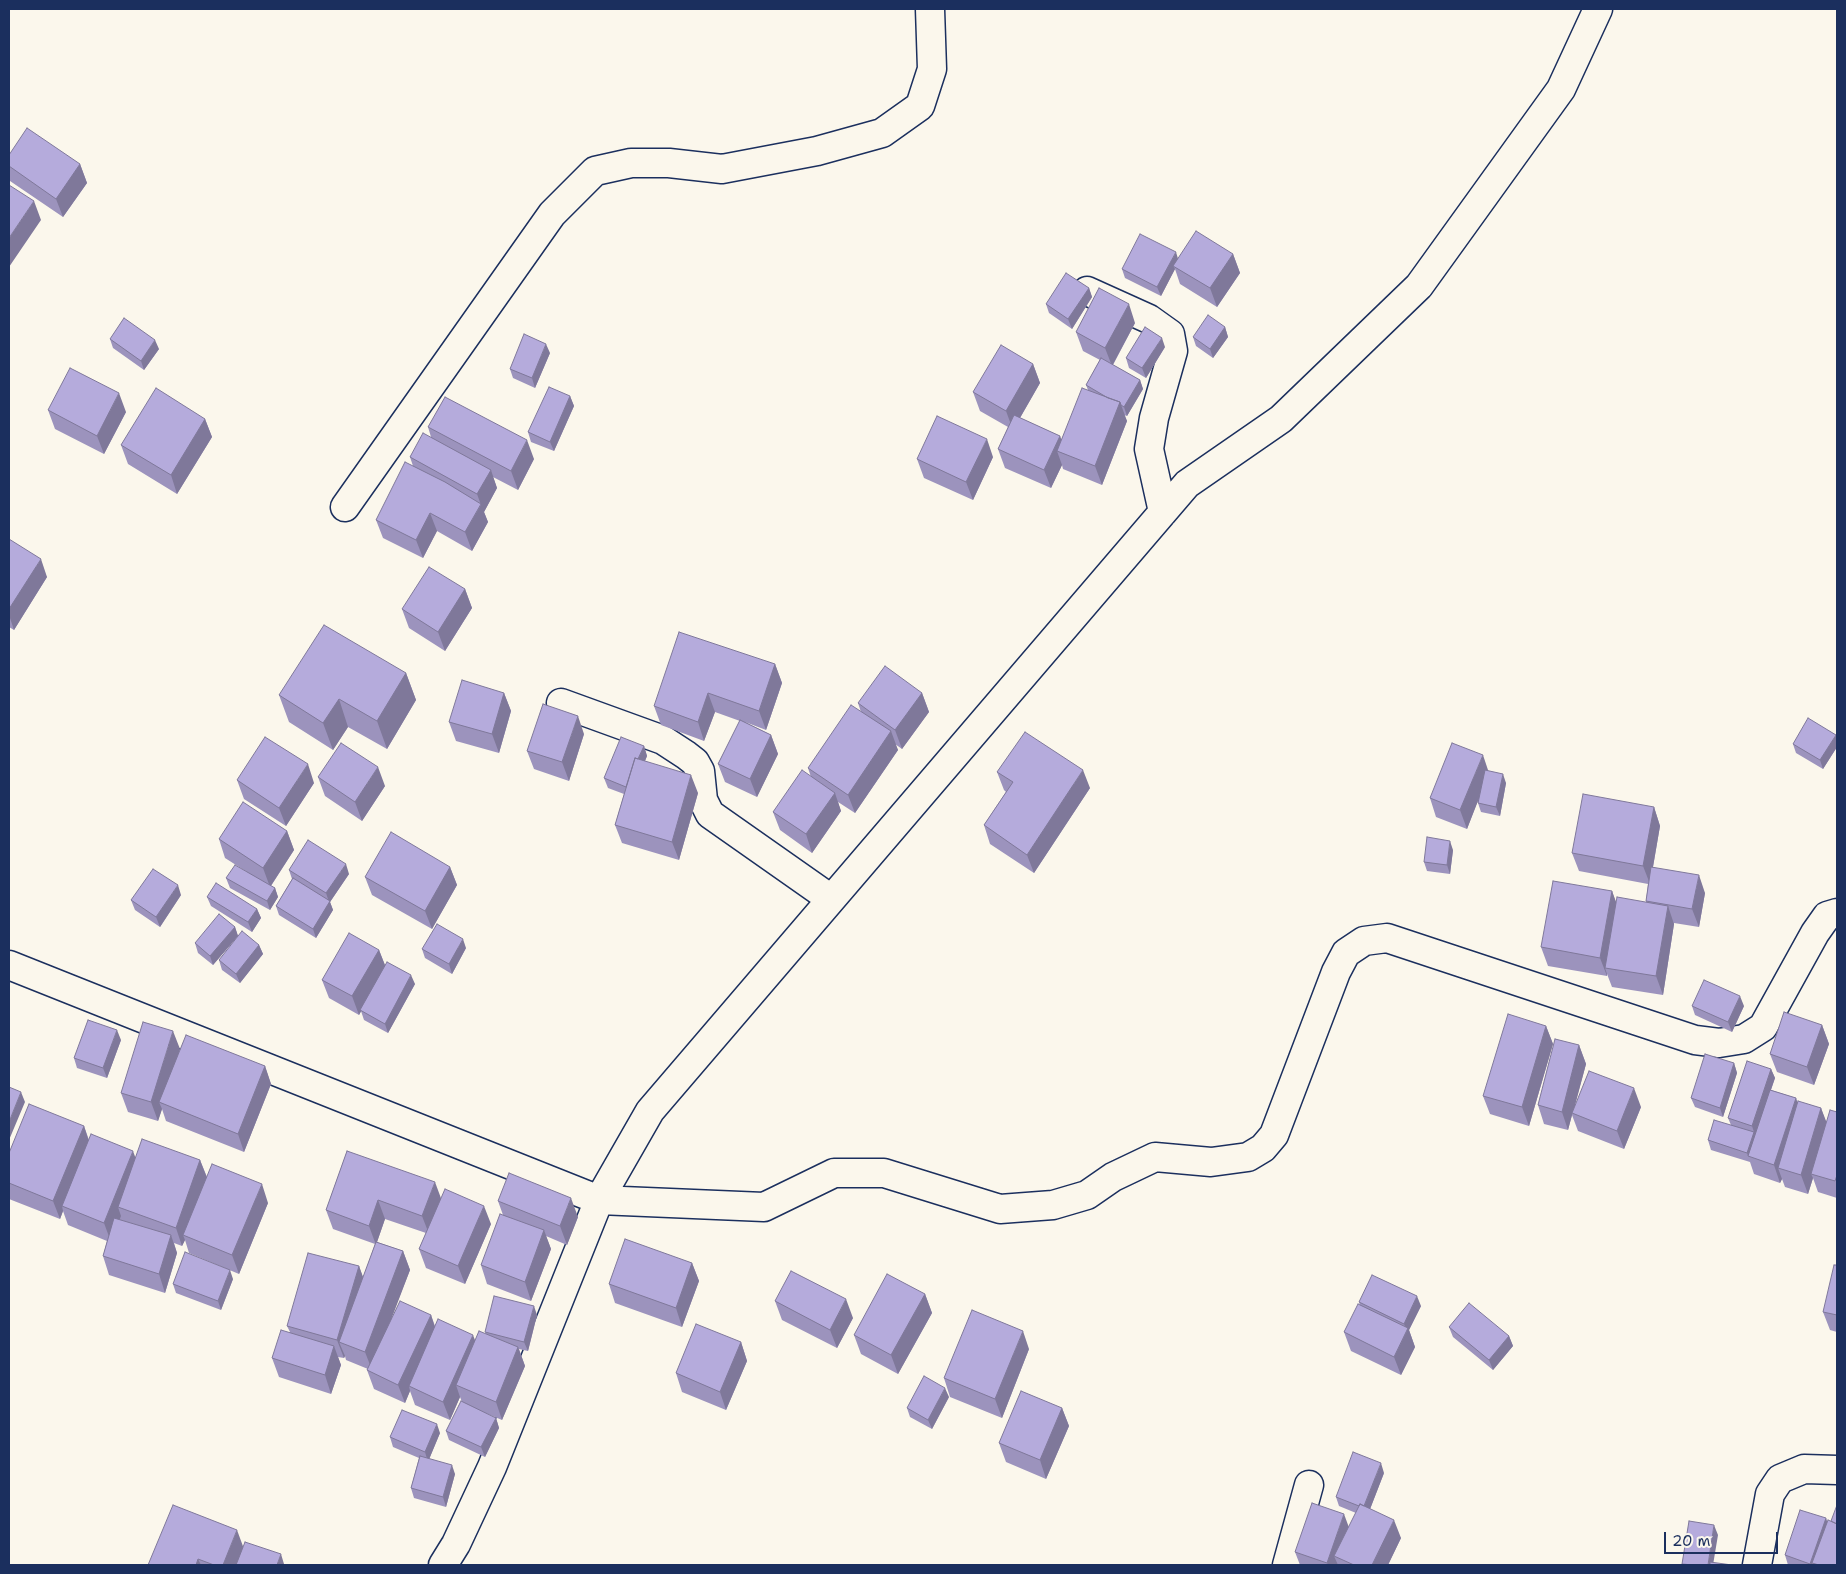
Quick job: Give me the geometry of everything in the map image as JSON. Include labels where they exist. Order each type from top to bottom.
[{"type":"street","points":[[345,507],[552,214],[595,171],[630,163],[669,163],[722,169],[817,151],[882,133],[920,106],[932,69],[930,9]]},
{"type":"street","points":[[443,1565],[456,1544],[492,1467],[599,1200],[650,1111],[1186,484],[1280,420],[1419,286],[1561,89],[1598,9]]},
{"type":"street","points":[[1088,291],[1149,319],[1170,334],[1173,351],[1154,418],[1149,448],[1162,512]]},
{"type":"street","points":[[561,702],[663,740],[686,755],[695,762],[700,771],[703,800],[710,814],[831,899]]},
{"type":"street","points":[[9,965],[599,1200],[764,1207],[834,1173],[884,1173],[1000,1208],[1053,1205],[1088,1195],[1113,1177],[1155,1157],[1211,1162],[1248,1157],[1263,1148],[1274,1135],[1336,972],[1346,953],[1364,941],[1387,938],[1695,1040],[1718,1043],[1744,1039],[1763,1027],[1815,933],[1827,916],[1837,913]]},
{"type":"street","points":[[1757,1565],[1770,1494],[1780,1479],[1804,1470],[1837,1470]]},
{"type":"street","points":[[1287,1565],[1309,1485]]},
{"type":"building","points":[[27,128],[80,164],[56,199],[9,166],[9,155]]},
{"type":"building","points":[[9,185],[34,201],[9,238]]},
{"type":"building","points":[[1196,231],[1233,254],[1210,288],[1173,266]]},
{"type":"building","points":[[1140,234],[1176,252],[1157,287],[1122,269]]},
{"type":"building","points":[[1066,273],[1089,288],[1068,319],[1046,304]]},
{"type":"building","points":[[1099,288],[1129,304],[1105,348],[1076,332]]},
{"type":"building","points":[[1208,315],[1225,327],[1210,349],[1193,337]]},
{"type":"building","points":[[124,318],[155,340],[141,361],[110,339]]},
{"type":"building","points":[[1145,327],[1162,338],[1142,368],[1126,358]]},
{"type":"building","points":[[524,334],[546,344],[532,378],[510,369]]},
{"type":"building","points":[[1001,345],[1033,364],[1006,411],[973,392]]},
{"type":"building","points":[[1101,358],[1140,380],[1124,407],[1120,402],[1108,398],[1086,385]]},
{"type":"building","points":[[70,368],[119,393],[97,436],[48,410]]},
{"type":"building","points":[[549,387],[570,396],[550,442],[528,432]]},
{"type":"building","points":[[156,388],[205,419],[171,475],[121,445]]},
{"type":"building","points":[[1082,388],[1120,402],[1095,466],[1057,451]]},
{"type":"building","points":[[445,397],[527,440],[511,471],[428,427]]},
{"type":"building","points":[[1014,415],[1060,436],[1044,470],[998,449]]},
{"type":"building","points":[[937,416],[987,439],[966,482],[917,459]]},
{"type":"building","points":[[423,433],[491,470],[477,494],[410,457]]},
{"type":"building","points":[[405,462],[445,482],[481,504],[465,532],[430,513],[416,540],[376,520]]},
{"type":"building","points":[[9,539],[41,559],[9,609]]},
{"type":"building","points":[[429,567],[465,589],[438,632],[402,609]]},
{"type":"building","points":[[324,625],[406,673],[377,721],[339,699],[323,723],[279,695]]},
{"type":"building","points":[[679,632],[775,664],[759,711],[708,693],[698,722],[654,706]]},
{"type":"building","points":[[885,666],[922,693],[895,730],[858,703]]},
{"type":"building","points":[[462,680],[504,693],[492,734],[449,722]]},
{"type":"building","points":[[543,704],[578,716],[562,762],[527,751]]},
{"type":"building","points":[[851,705],[891,731],[848,795],[808,768]]},
{"type":"building","points":[[1808,718],[1836,735],[1820,760],[1793,744]]},
{"type":"building","points":[[740,720],[771,735],[750,779],[718,764]]},
{"type":"building","points":[[1025,732],[1083,770],[1027,855],[984,825],[1013,782],[997,772]]},
{"type":"building","points":[[265,737],[308,764],[279,808],[237,780]]},
{"type":"building","points":[[621,737],[644,746],[638,759],[635,758],[626,787],[604,778]]},
{"type":"building","points":[[341,743],[378,767],[355,802],[318,777]]},
{"type":"building","points":[[1452,743],[1483,755],[1460,810],[1430,798]]},
{"type":"building","points":[[635,758],[691,775],[672,842],[615,825]]},
{"type":"building","points":[[802,770],[835,793],[806,834],[773,812]]},
{"type":"building","points":[[1485,770],[1503,774],[1496,807],[1478,803]]},
{"type":"building","points":[[1583,794],[1654,807],[1643,866],[1572,853]]},
{"type":"building","points":[[243,802],[287,831],[263,868],[219,839]]},
{"type":"building","points":[[391,832],[450,867],[425,911],[365,877]]},
{"type":"building","points":[[1427,837],[1450,841],[1447,865],[1424,862]]},
{"type":"building","points":[[308,840],[346,864],[326,893],[289,870]]},
{"type":"building","points":[[235,865],[275,888],[267,901],[226,878]]},
{"type":"building","points":[[1651,867],[1699,875],[1692,909],[1646,901]]},
{"type":"building","points":[[153,869],[178,885],[156,917],[131,900]]},
{"type":"building","points":[[293,878],[330,901],[313,929],[276,906]]},
{"type":"building","points":[[1553,881],[1612,891],[1600,958],[1541,947]]},
{"type":"building","points":[[216,883],[257,909],[248,922],[207,897]]},
{"type":"building","points":[[1617,897],[1668,906],[1656,976],[1605,968]]},
{"type":"building","points":[[219,914],[235,927],[210,956],[195,943]]},
{"type":"building","points":[[437,924],[463,939],[449,964],[422,949]]},
{"type":"building","points":[[242,931],[259,945],[236,974],[219,960]]},
{"type":"building","points":[[349,933],[379,950],[352,996],[322,980]]},
{"type":"building","points":[[387,962],[411,975],[385,1024],[360,1010]]},
{"type":"building","points":[[1704,980],[1740,996],[1728,1022],[1692,1006]]},
{"type":"building","points":[[1784,1012],[1822,1025],[1807,1067],[1770,1054]]},
{"type":"building","points":[[1508,1014],[1546,1026],[1522,1107],[1483,1096]]},
{"type":"building","points":[[88,1020],[117,1030],[103,1068],[74,1058]]},
{"type":"building","points":[[143,1022],[173,1031],[151,1102],[121,1093]]},
{"type":"building","points":[[186,1035],[265,1066],[238,1134],[159,1102]]},
{"type":"building","points":[[1555,1039],[1579,1045],[1562,1112],[1538,1105]]},
{"type":"building","points":[[1705,1054],[1734,1063],[1720,1108],[1691,1098]]},
{"type":"building","points":[[1747,1061],[1771,1069],[1752,1126],[1728,1118]]},
{"type":"building","points":[[1589,1071],[1634,1088],[1617,1131],[1572,1113]]},
{"type":"building","points":[[9,1087],[21,1092],[9,1122]]},
{"type":"building","points":[[1770,1090],[1796,1098],[1774,1165],[1748,1156]]},
{"type":"building","points":[[1798,1101],[1821,1108],[1801,1175],[1778,1168]]},
{"type":"building","points":[[29,1104],[84,1126],[53,1201],[9,1183],[9,1153]]},
{"type":"building","points":[[1830,1110],[1837,1112],[1837,1175],[1835,1181],[1811,1174]]},
{"type":"building","points":[[1714,1120],[1754,1132],[1747,1153],[1708,1140]]},
{"type":"building","points":[[91,1134],[133,1151],[104,1223],[62,1206]]},
{"type":"building","points":[[142,1139],[200,1160],[176,1228],[118,1207]]},
{"type":"building","points":[[347,1151],[435,1182],[422,1216],[378,1200],[369,1226],[326,1210]]},
{"type":"building","points":[[212,1164],[262,1184],[232,1255],[183,1235]]},
{"type":"building","points":[[509,1173],[571,1198],[560,1226],[498,1201]]},
{"type":"building","points":[[445,1189],[484,1206],[458,1266],[419,1249]]},
{"type":"building","points":[[500,1214],[544,1230],[525,1282],[481,1265]]},
{"type":"building","points":[[114,1218],[171,1235],[159,1274],[103,1256]]},
{"type":"building","points":[[625,1239],[692,1263],[676,1308],[609,1284]]},
{"type":"building","points":[[376,1242],[403,1251],[365,1352],[339,1342]]},
{"type":"building","points":[[185,1252],[230,1270],[218,1301],[173,1284]]},
{"type":"building","points":[[308,1253],[359,1266],[337,1340],[287,1326]]},
{"type":"building","points":[[1834,1265],[1837,1265],[1837,1315],[1823,1312]]},
{"type":"building","points":[[791,1271],[846,1299],[830,1330],[775,1301]]},
{"type":"building","points":[[887,1274],[925,1294],[891,1355],[854,1335]]},
{"type":"building","points":[[1372,1275],[1417,1296],[1404,1324],[1359,1302]]},
{"type":"building","points":[[494,1296],[534,1306],[524,1342],[485,1332]]},
{"type":"building","points":[[400,1301],[431,1315],[398,1385],[367,1370]]},
{"type":"building","points":[[1469,1303],[1509,1336],[1489,1360],[1449,1327]]},
{"type":"building","points":[[1358,1304],[1408,1328],[1394,1357],[1344,1332]]},
{"type":"building","points":[[972,1310],[1023,1331],[995,1399],[944,1378]]},
{"type":"building","points":[[438,1319],[473,1335],[443,1402],[409,1386]]},
{"type":"building","points":[[696,1324],[741,1342],[720,1392],[676,1373]]},
{"type":"building","points":[[281,1330],[334,1346],[325,1375],[272,1358]]},
{"type":"building","points":[[479,1331],[518,1347],[496,1402],[456,1385]]},
{"type":"building","points":[[924,1376],[945,1388],[928,1420],[907,1408]]},
{"type":"building","points":[[1021,1391],[1062,1408],[1040,1460],[999,1443]]},
{"type":"building","points":[[461,1401],[496,1418],[481,1447],[446,1431]]},
{"type":"building","points":[[402,1410],[437,1424],[425,1452],[390,1437]]},
{"type":"building","points":[[1353,1452],[1381,1463],[1364,1506],[1360,1504],[1359,1506],[1336,1497]]},
{"type":"building","points":[[420,1456],[452,1465],[443,1497],[411,1488]]},
{"type":"building","points":[[1312,1503],[1344,1514],[1327,1563],[1295,1552]]},
{"type":"building","points":[[1360,1504],[1394,1520],[1372,1565],[1354,1565],[1334,1556]]},
{"type":"building","points":[[173,1505],[237,1530],[223,1565],[214,1565],[198,1559],[196,1565],[148,1565]]},
{"type":"building","points":[[1837,1505],[1837,1524],[1831,1521]]},
{"type":"building","points":[[1800,1510],[1826,1518],[1810,1564],[1785,1555]]},
{"type":"building","points":[[1828,1520],[1837,1524],[1837,1565],[1819,1565],[1812,1563]]},
{"type":"building","points":[[1689,1521],[1714,1525],[1708,1565],[1682,1564]]},
{"type":"building","points":[[245,1542],[281,1554],[277,1565],[236,1565]]},
{"type":"building","points":[[1710,1562],[1732,1565],[1710,1565]]}]
